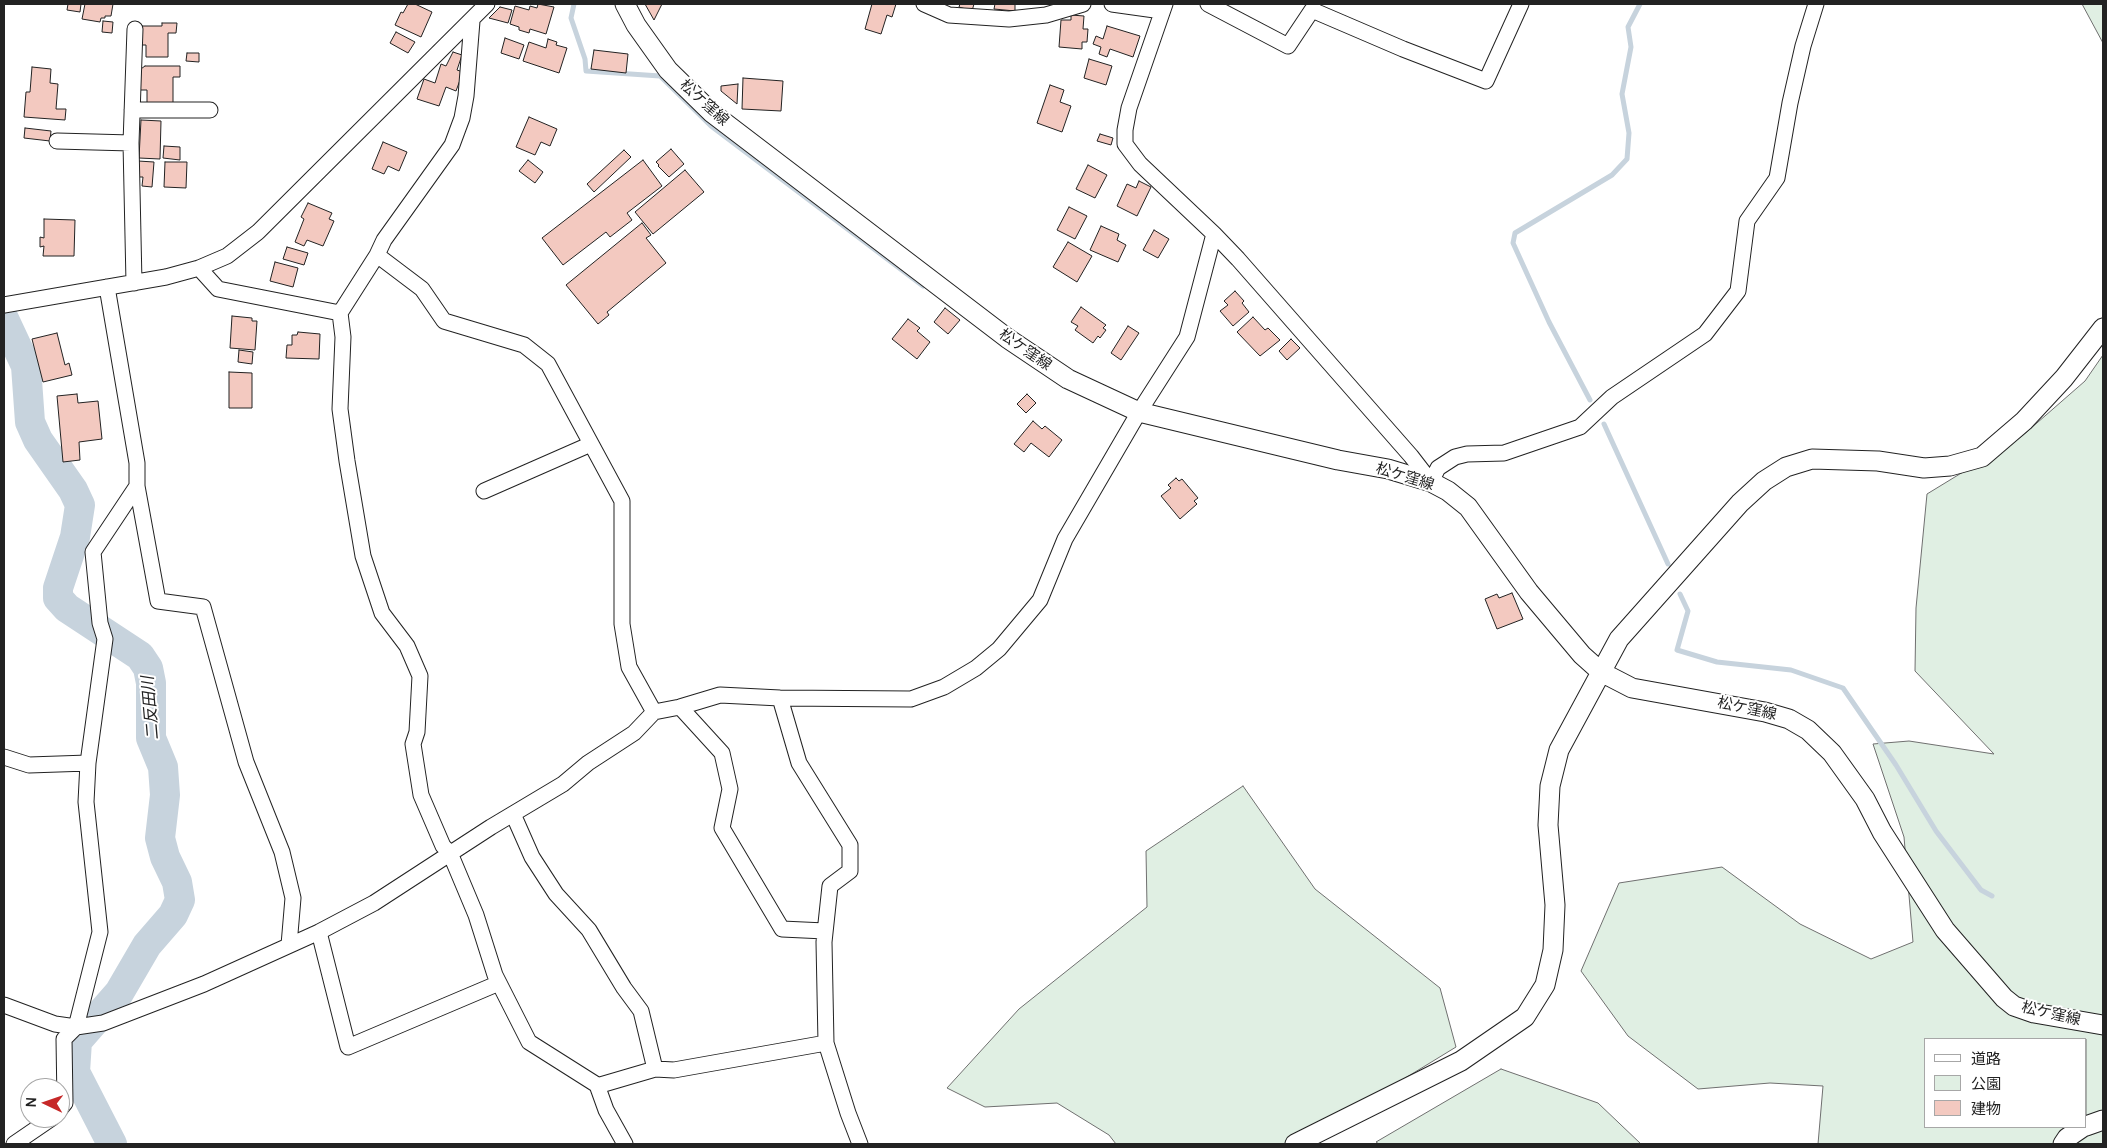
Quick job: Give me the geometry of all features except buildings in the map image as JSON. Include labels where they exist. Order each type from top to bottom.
[{"type":"street","points":[[4,305],[134,283],[199,268],[227,256],[258,232],[487,4]]},
{"type":"street","name":"松ケ窪線","points":[[625,4],[636,25],[668,70],[712,113],[1007,338],[1068,380],[1139,412],[1338,460],[1388,470],[1431,482],[1468,507],[1529,592],[1582,655],[1602,672],[1632,688],[1764,712],[1790,719],[1808,730],[1832,753],[1865,800],[1882,832],[1945,930],[2004,998],[2014,1006],[2034,1013],[2103,1025]]},
{"type":"street","points":[[924,4],[949,16],[1009,19],[1046,15],[1082,4]]},
{"type":"street","points":[[1112,4],[1163,8],[1129,108],[1125,130],[1126,144],[1140,164],[1214,234],[1411,456],[1431,482],[1438,468],[1455,457],[1467,454],[1504,453],[1580,427],[1612,397],[1705,334],[1738,291],[1747,221],[1777,178],[1802,46],[1816,4]]},
{"type":"street","points":[[1208,4],[1288,46],[1312,10],[1402,49],[1486,81],[1521,4]]},
{"type":"street","points":[[472,21],[466,96],[462,118],[452,145],[384,240],[377,255],[340,312],[343,337],[340,409],[363,556],[382,613],[407,646],[420,676],[417,732],[413,744],[417,781],[421,795],[443,846],[450,853],[476,915],[495,975],[529,1042],[598,1086],[606,1110],[625,1144]]},
{"type":"street","points":[[134,283],[131,142],[135,29]]},
{"type":"street","points":[[132,110],[210,110]]},
{"type":"street","points":[[57,141],[131,142]]},
{"type":"street","points":[[4,1005],[56,1024],[79,1026],[103,1023],[204,984],[319,932],[374,903],[450,853],[563,784],[588,763],[634,733],[654,712],[680,707],[720,695],[780,698],[911,699],[944,687],[976,668],[999,648],[1040,600],[1065,539],[1139,412],[1186,337],[1214,234]]},
{"type":"street","points":[[377,255],[422,289],[444,321],[524,345],[548,364],[622,501],[622,624],[629,667],[654,712]]},
{"type":"street","points":[[199,268],[218,289],[340,312]]},
{"type":"street","points":[[107,287],[137,463],[136,486],[158,600],[202,607],[246,762],[282,852],[293,898],[289,945]]},
{"type":"street","points":[[1295,1144],[1462,1061],[1525,1017],[1545,985],[1553,950],[1555,905],[1548,825],[1550,786],[1559,750],[1619,639],[1740,503],[1764,481],[1786,467],[1812,459],[1878,461],[1924,468],[1950,466],[1982,457],[2024,421],[2064,378],[2103,328]]},
{"type":"street","points":[[484,491],[591,444]]},
{"type":"street","points":[[65,1078],[64,1039],[79,1026],[100,932],[86,802],[88,763],[106,639],[100,623],[93,552],[136,486]]},
{"type":"street","points":[[780,698],[799,763],[850,845],[850,871],[830,886],[825,931],[826,1043],[860,1144]]},
{"type":"street","points":[[680,707],[722,753],[730,789],[722,828],[782,929],[825,931]]},
{"type":"street","points":[[4,757],[29,765],[88,763]]},
{"type":"street","points":[[513,814],[532,857],[556,894],[589,930],[624,988],[641,1011],[656,1069]]},
{"type":"street","points":[[319,932],[348,1047],[499,983]]},
{"type":"street","points":[[598,1086],[656,1069],[674,1070],[826,1043]]},
{"type":"street","points":[[2087,1125],[2103,1120]]},
{"type":"street","points":[[14,1144],[37,1128]]},
{"type":"street","points":[[2063,1144],[2081,1128]]},
{"type":"green space","points":[[2082,4],[2103,4],[2103,43]]},
{"type":"green space","points":[[2103,355],[2103,1144],[1818,1144],[1823,1086],[1770,1083],[1698,1089],[1628,1036],[1581,971],[1619,883],[1722,867],[1800,924],[1871,959],[1913,942],[1904,837],[1873,744],[1909,741],[1994,754],[1915,671],[1916,608],[1927,494],[2022,436],[2085,381]]},
{"type":"green space","points":[[1243,786],[1315,889],[1440,988],[1456,1047],[1317,1132],[1307,1144],[1116,1144],[1109,1135],[1057,1103],[985,1107],[947,1088],[1019,1009],[1147,907],[1146,851]]},
{"type":"green space","points":[[1501,1069],[1598,1103],[1641,1144],[1379,1144],[1376,1142]]},
{"type":"waterway","points":[[574,4],[571,18],[585,59],[586,71],[660,76],[711,126],[923,286]]},
{"type":"waterway","points":[[1590,400],[1549,322],[1513,243],[1515,233],[1612,175],[1627,159],[1629,133],[1622,94],[1631,47],[1628,27],[1640,4]]},
{"type":"waterway","name":"二反田川","points":[[4,319],[26,366],[30,422],[38,440],[73,490],[80,505],[75,537],[58,588],[58,598],[67,608],[140,656],[148,668],[151,683],[151,738],[163,767],[165,795],[160,838],[165,857],[177,882],[180,900],[173,915],[147,945],[119,993],[77,1041],[75,1072],[112,1144]]},
{"type":"waterway","points":[[1604,424],[1668,564]]},
{"type":"waterway","points":[[1680,594],[1688,611],[1677,650],[1717,662],[1791,670],[1843,688],[1896,765],[1936,831],[1981,890],[1992,896]]}]
